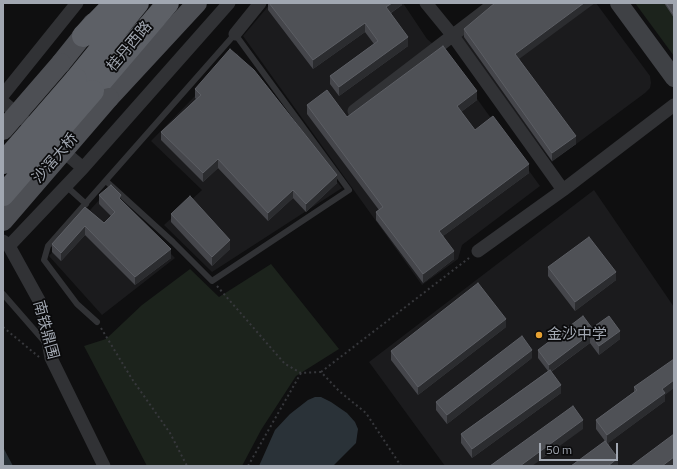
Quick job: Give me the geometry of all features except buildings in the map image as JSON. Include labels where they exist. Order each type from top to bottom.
[{"type":"highway","points":[[83,36],[115,3]]},
{"type":"highway","name":"桂丹西路","points":[[93,89],[138,3]]},
{"type":"highway","name":"桂丹西路","points":[[93,89],[168,3]]},
{"type":"highway","points":[[3,163],[93,89]]},
{"type":"highway","name":"沙滘大桥","points":[[3,195],[93,89]]},
{"type":"main road","points":[[3,130],[110,3]]},
{"type":"main road","points":[[93,89],[197,3]]},
{"type":"main road","name":"沙滘大桥","points":[[3,221],[93,89]]},
{"type":"street","points":[[3,95],[77,3]]},
{"type":"street","points":[[6,243],[83,168],[229,3]]},
{"type":"street","points":[[236,34],[260,3]]},
{"type":"street","points":[[426,3],[453,36],[563,190]]},
{"type":"street","points":[[354,111],[495,3]]},
{"type":"street","points":[[619,3],[674,78]]},
{"type":"street","points":[[3,102],[83,168]]},
{"type":"street","points":[[478,251],[563,190],[674,105]]},
{"type":"street","name":"南铁鼎围","points":[[6,243],[41,304],[51,358],[104,466]]},
{"type":"lane","points":[[97,322],[77,304],[44,260],[48,246],[236,34],[349,190],[212,281],[173,242],[106,181]]},
{"type":"lane","points":[[66,186],[86,204]]},
{"type":"lane","points":[[3,294],[42,336],[51,358]]},
{"type":"path","points":[[212,281],[285,364],[301,374],[322,372],[478,251]]},
{"type":"path","points":[[97,322],[132,379],[170,432],[187,466]]},
{"type":"path","points":[[3,327],[60,376]]},
{"type":"path","points":[[322,372],[339,391],[366,412],[401,466]]},
{"type":"path","points":[[248,466],[301,374]]},
{"type":"shaded area","points":[[271,3],[403,3],[427,39],[444,53],[540,186],[462,245],[458,259],[422,285],[243,36]]},
{"type":"shaded area","points":[[505,3],[596,3],[650,76],[650,88],[552,162],[458,38]]},
{"type":"shaded area","points":[[635,3],[674,3],[674,56]]},
{"type":"shaded area","points":[[237,53],[342,188],[212,272],[164,225],[202,190],[151,141]]},
{"type":"shaded area","points":[[108,190],[175,258],[102,315],[49,256]]},
{"type":"shaded area","name":"金沙中学","points":[[594,190],[674,307],[674,466],[445,466],[369,362]]},
{"type":"shaded area","points":[[271,264],[339,349],[296,376],[261,430],[242,466],[147,466],[84,346],[106,339],[142,305],[190,269],[219,297]]},
{"type":"shaded area","points":[[315,397],[321,397],[331,402],[347,413],[355,422],[358,429],[356,443],[333,466],[259,466],[275,430],[290,414],[308,400]]},
{"type":"shaded area","points":[[3,447],[4,449],[13,466],[3,466]]},
{"type":"place","name":"金沙中学","points":[[539,335]]}]
